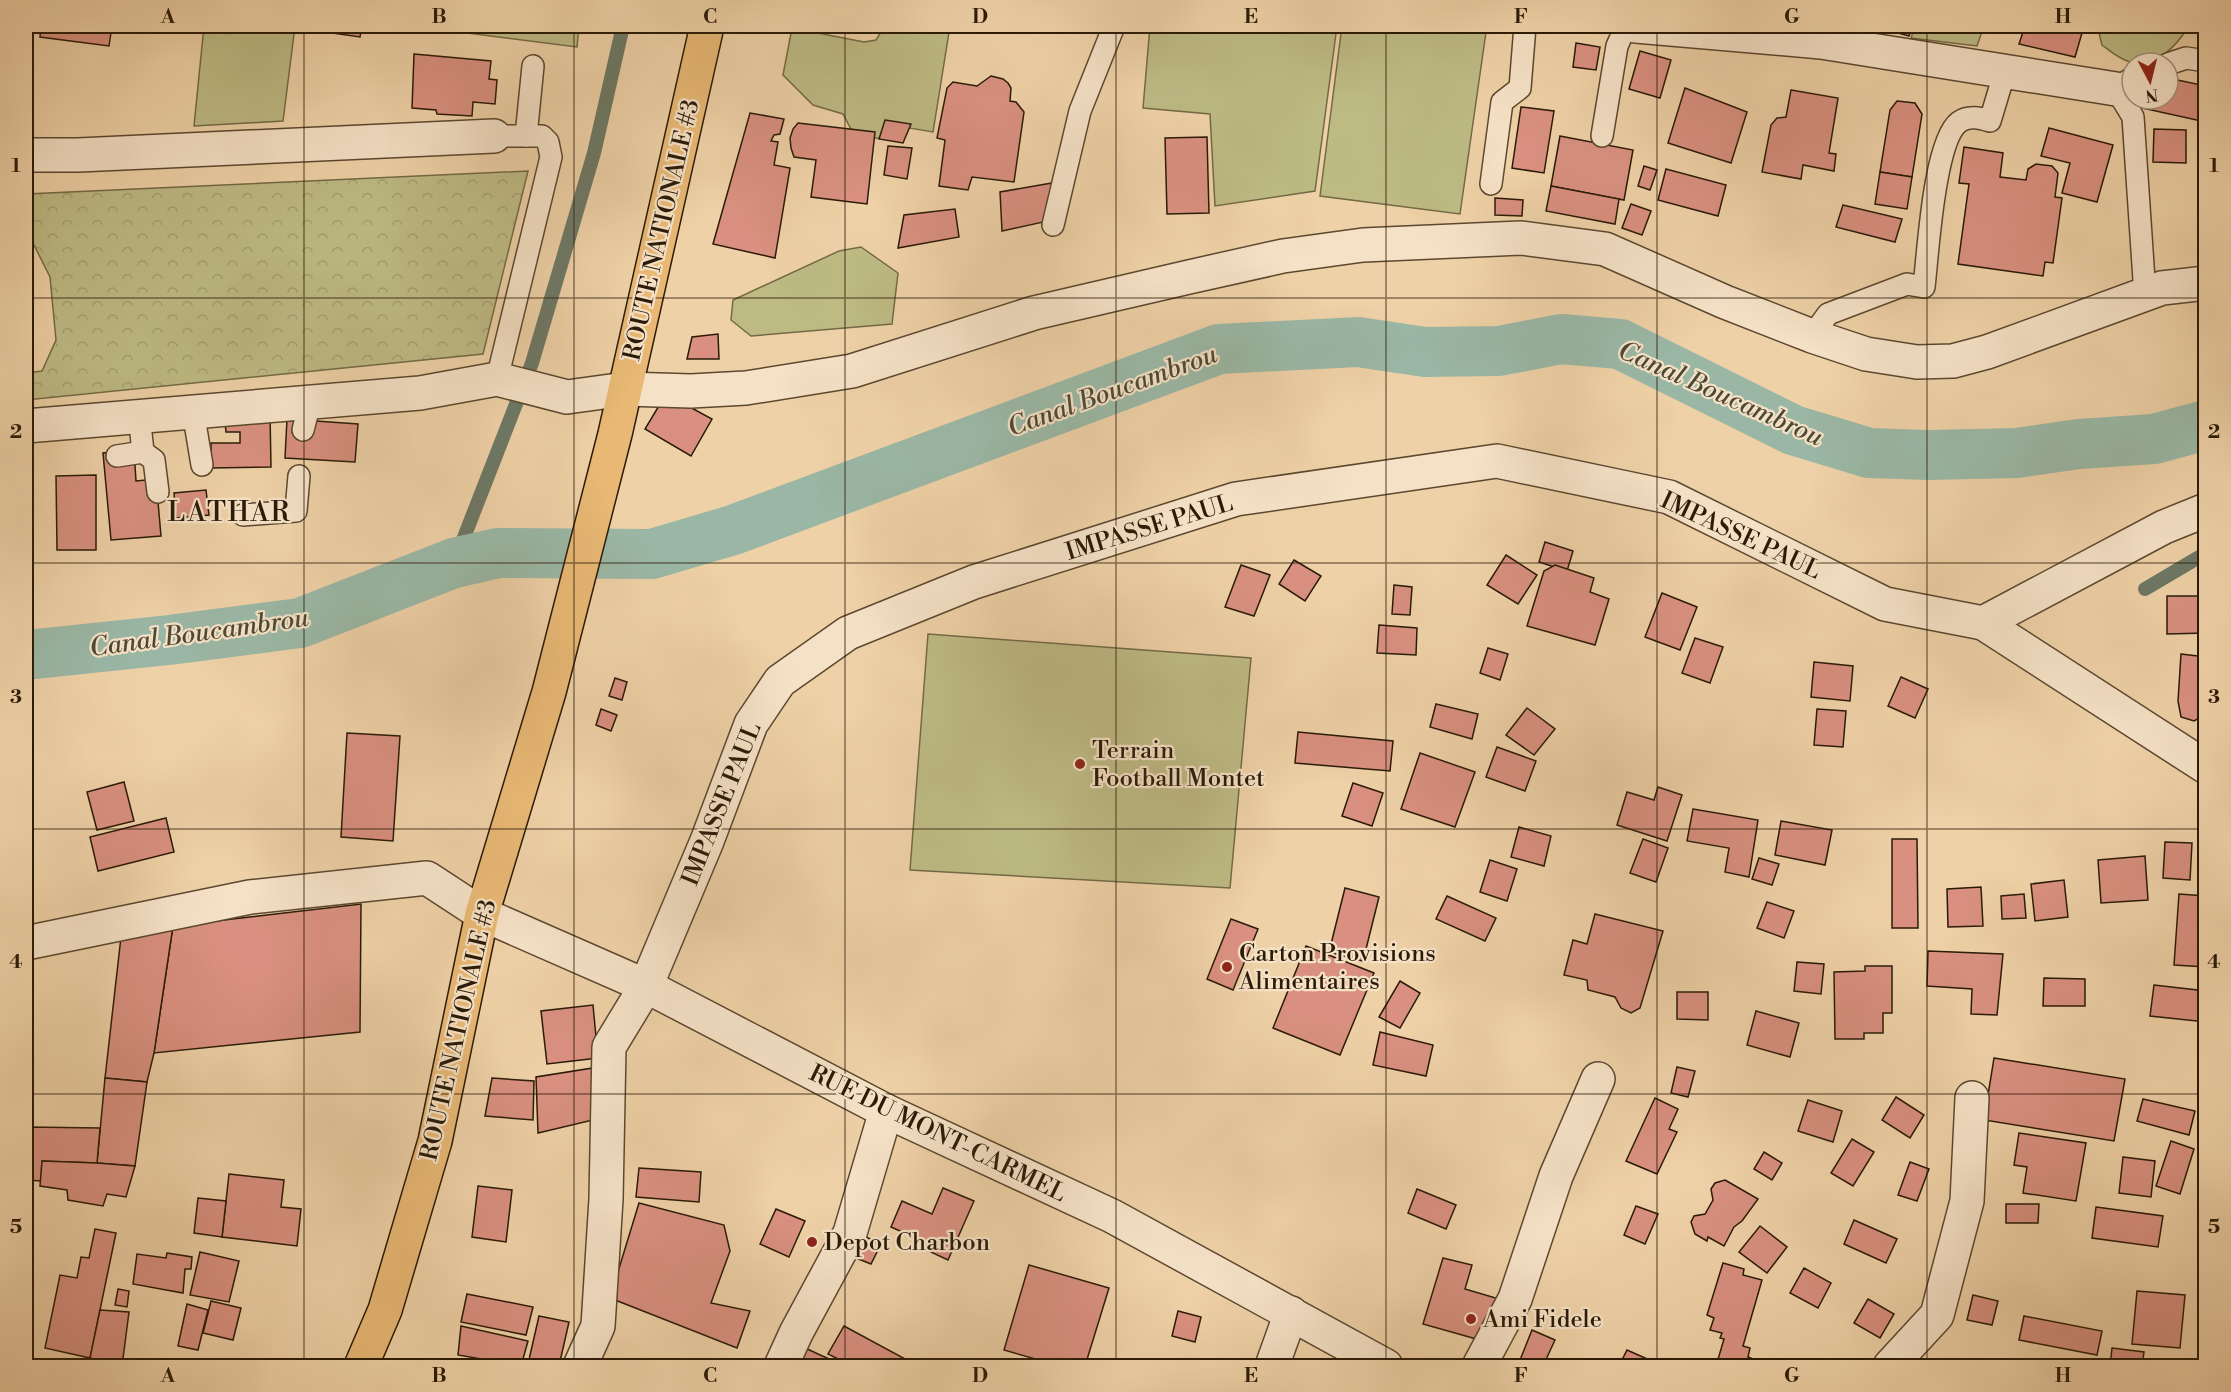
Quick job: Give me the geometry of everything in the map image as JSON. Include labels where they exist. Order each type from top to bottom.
[{"type":"main road","name":"ROUTE NATIONALE #3","points":[[361,1366],[385,1310],[435,1141],[482,914],[549,692],[615,434],[707,26]]},
{"type":"street","points":[[1636,26],[1823,34],[2005,71],[2120,83]]},
{"type":"street","points":[[26,155],[90,155],[494,136]]},
{"type":"street","points":[[26,426],[193,411],[306,416],[497,379],[567,397],[625,389],[691,391],[746,388],[852,371],[1034,313],[1283,256],[1363,244],[1521,238],[1605,249],[1725,302],[1812,336],[1866,354],[1917,362],[1953,361],[1987,352],[2162,288],[2205,283]]},
{"type":"street","name":"IMPASSE PAUL","points":[[580,1366],[598,1326],[606,1199],[609,1047],[646,986],[707,841],[751,724],[780,681],[848,633],[974,582],[1236,499],[1497,461],[1669,497],[1885,604],[1983,623],[2203,766]]},
{"type":"street","points":[[1983,623],[2164,527],[2205,510]]},
{"type":"street","name":"RUE DU MONT-CARMEL","points":[[26,943],[250,897],[428,878],[482,914],[646,986],[886,1111],[1112,1216],[1386,1366]]},
{"type":"street","points":[[1479,1366],[1515,1299],[1556,1176],[1598,1079]]},
{"type":"street","points":[[1890,1366],[1937,1315],[1967,1201],[1972,1098]]},
{"type":"street","points":[[781,1366],[796,1333],[850,1233],[886,1111]]},
{"type":"street","points":[[1272,1366],[1291,1313]]},
{"type":"lane","points":[[1053,225],[1080,111],[1114,26]]},
{"type":"lane","points":[[1491,184],[1502,102],[1520,88],[1525,26]]},
{"type":"lane","points":[[1602,136],[1617,46],[1626,26]]},
{"type":"lane","points":[[2180,60],[2186,58],[2205,61]]},
{"type":"lane","points":[[526,135],[533,66]]},
{"type":"lane","points":[[1812,336],[1828,314],[1907,284],[1924,287],[1937,176],[1950,131],[1961,120],[1975,117],[1990,121],[2005,71]]},
{"type":"lane","points":[[2131,111],[2145,295]]},
{"type":"lane","points":[[494,136],[542,136],[548,142],[551,157],[497,379]]},
{"type":"lane","points":[[193,411],[202,465]]},
{"type":"lane","points":[[139,415],[143,452]]},
{"type":"lane","points":[[117,456],[143,452],[154,460],[158,492]]},
{"type":"lane","points":[[243,515],[296,511],[299,476]]},
{"type":"green space","points":[[204,26],[295,26],[283,121],[194,126]]},
{"type":"green space","points":[[413,26],[579,26],[577,47]]},
{"type":"green space","points":[[878,26],[950,26],[933,132],[892,125],[890,140],[854,135],[843,114],[813,105],[783,75],[792,28],[864,42],[876,40],[881,32]]},
{"type":"green space","points":[[1150,26],[1337,26],[1315,191],[1215,206],[1210,114],[1143,108]]},
{"type":"green space","points":[[1342,26],[1441,26],[1486,32],[1460,214],[1320,196]]},
{"type":"green space","points":[[1915,26],[1984,26],[1977,46],[1911,38]]},
{"type":"green space","points":[[2101,26],[2189,26],[2168,51],[2120,51],[2120,58],[2102,45],[2099,33]]},
{"type":"green space","points":[[528,171],[483,354],[26,400],[26,373],[42,371],[56,340],[50,277],[26,229],[26,194]]},
{"type":"green space","points":[[861,247],[898,273],[892,324],[751,336],[731,320],[733,300],[839,251]]},
{"type":"green space","name":"Terrain Football Montet","points":[[928,634],[1251,658],[1230,888],[910,870]]},
{"type":"building","points":[[41,26],[112,26],[109,46],[40,37]]},
{"type":"building","points":[[298,26],[362,26],[360,37],[298,28]]},
{"type":"building","points":[[1874,26],[1912,26],[1909,36]]},
{"type":"building","points":[[2025,26],[2084,26],[2075,57],[2019,44]]},
{"type":"building","points":[[1576,43],[1600,47],[1596,70],[1573,67]]},
{"type":"building","points":[[1640,51],[1671,60],[1660,98],[1629,89]]},
{"type":"building","points":[[414,54],[491,61],[489,79],[497,80],[495,104],[473,102],[472,116],[437,114],[436,110],[412,108]]},
{"type":"building","points":[[991,76],[1008,83],[1011,88],[1010,101],[1016,102],[1024,112],[1014,182],[972,177],[968,190],[939,186],[945,140],[937,138],[947,88],[953,82],[977,86]]},
{"type":"building","points":[[2180,81],[2206,86],[2206,122],[2156,111],[2180,111]]},
{"type":"building","points":[[1685,88],[1747,112],[1731,163],[1668,143]]},
{"type":"building","points":[[1791,90],[1838,98],[1829,153],[1836,154],[1834,171],[1803,165],[1801,179],[1762,172],[1771,125],[1777,118],[1786,117]]},
{"type":"building","points":[[1897,101],[1915,103],[1922,114],[1912,177],[1880,172],[1890,110]]},
{"type":"building","points":[[1521,107],[1554,111],[1544,173],[1512,168]]},
{"type":"building","points":[[750,113],[784,119],[780,134],[774,135],[771,141],[778,142],[774,165],[790,168],[775,258],[713,244]]},
{"type":"building","points":[[885,120],[911,124],[903,143],[879,139]]},
{"type":"building","points":[[798,123],[875,132],[867,204],[811,197],[816,160],[794,157],[790,138]]},
{"type":"building","points":[[2049,128],[2113,145],[2097,202],[2062,193],[2070,163],[2041,156]]},
{"type":"building","points":[[2154,129],[2186,130],[2186,163],[2153,162]]},
{"type":"building","points":[[1560,136],[1633,150],[1624,200],[1551,186]]},
{"type":"building","points":[[1207,137],[1209,213],[1167,214],[1165,138]]},
{"type":"building","points":[[888,146],[912,148],[907,179],[884,175]]},
{"type":"building","points":[[1964,147],[2003,153],[2000,177],[2026,180],[2028,169],[2036,164],[2052,166],[2058,173],[2055,197],[2062,198],[2053,263],[2045,262],[2043,276],[1958,264],[1969,184],[1959,183]]},
{"type":"building","points":[[1644,166],[1657,170],[1650,190],[1638,186]]},
{"type":"building","points":[[1666,169],[1726,185],[1718,216],[1658,200]]},
{"type":"building","points":[[1880,172],[1912,177],[1907,209],[1875,204]]},
{"type":"building","points":[[1052,183],[1048,221],[1002,231],[1000,192]]},
{"type":"building","points":[[1551,186],[1619,199],[1615,224],[1546,211]]},
{"type":"building","points":[[1495,198],[1523,200],[1522,216],[1495,215]]},
{"type":"building","points":[[1631,204],[1651,211],[1642,235],[1622,228]]},
{"type":"building","points":[[1843,205],[1902,219],[1895,242],[1836,227]]},
{"type":"building","points":[[955,209],[959,237],[898,248],[904,215]]},
{"type":"building","points":[[718,334],[719,359],[687,359],[692,337]]},
{"type":"building","points":[[666,394],[712,419],[691,456],[645,429]]},
{"type":"building","points":[[224,413],[270,413],[271,467],[211,468],[211,443],[240,443],[240,432],[226,432]]},
{"type":"building","points":[[287,419],[358,424],[355,462],[285,458]]},
{"type":"building","points":[[134,450],[136,481],[156,479],[161,536],[111,540],[103,453]]},
{"type":"building","points":[[96,475],[96,550],[57,550],[56,476]]},
{"type":"building","points":[[206,490],[209,515],[176,518],[174,493]]},
{"type":"building","points":[[1545,542],[1573,551],[1567,571],[1539,562]]},
{"type":"building","points":[[1506,555],[1537,575],[1518,604],[1487,585]]},
{"type":"building","points":[[1294,560],[1321,576],[1305,601],[1279,584]]},
{"type":"building","points":[[1241,565],[1270,575],[1254,616],[1225,607]]},
{"type":"building","points":[[1555,565],[1594,578],[1590,592],[1609,599],[1595,645],[1527,626],[1544,571]]},
{"type":"building","points":[[1394,585],[1412,587],[1410,615],[1392,614]]},
{"type":"building","points":[[1662,593],[1697,607],[1680,650],[1645,637]]},
{"type":"building","points":[[2167,596],[2206,596],[2206,633],[2167,634]]},
{"type":"building","points":[[1379,625],[1417,628],[1416,655],[1377,653]]},
{"type":"building","points":[[1695,638],[1723,647],[1710,683],[1682,673]]},
{"type":"building","points":[[1488,648],[1508,654],[1500,680],[1480,673]]},
{"type":"building","points":[[2181,654],[2206,657],[2206,700],[2203,716],[2194,721],[2181,717],[2178,701]]},
{"type":"building","points":[[1814,662],[1853,666],[1850,701],[1811,697]]},
{"type":"building","points":[[1901,677],[1928,689],[1915,718],[1888,706]]},
{"type":"building","points":[[615,678],[627,682],[622,700],[609,696]]},
{"type":"building","points":[[1436,704],[1478,714],[1472,739],[1430,727]]},
{"type":"building","points":[[1527,708],[1555,729],[1534,755],[1506,735]]},
{"type":"building","points":[[601,709],[617,715],[611,731],[596,725]]},
{"type":"building","points":[[1817,709],[1846,711],[1843,747],[1814,745]]},
{"type":"building","points":[[1298,732],[1393,741],[1390,771],[1295,763]]},
{"type":"building","points":[[347,733],[400,736],[393,841],[341,837]]},
{"type":"building","points":[[1497,747],[1536,761],[1525,791],[1486,777]]},
{"type":"building","points":[[1420,753],[1475,772],[1455,827],[1401,809]]},
{"type":"building","points":[[124,782],[134,821],[97,830],[87,792]]},
{"type":"building","points":[[1353,783],[1383,793],[1372,826],[1342,816]]},
{"type":"building","points":[[1658,787],[1682,795],[1667,841],[1617,825],[1627,792],[1654,800]]},
{"type":"building","points":[[1693,809],[1758,820],[1749,877],[1725,872],[1729,848],[1687,841]]},
{"type":"building","points":[[166,818],[174,852],[98,871],[90,837]]},
{"type":"building","points":[[1781,821],[1832,830],[1825,865],[1775,855]]},
{"type":"building","points":[[1519,827],[1551,836],[1544,866],[1511,857]]},
{"type":"building","points":[[1643,839],[1668,848],[1656,882],[1630,873]]},
{"type":"building","points":[[1892,839],[1917,839],[1918,928],[1892,928]]},
{"type":"building","points":[[2165,842],[2192,843],[2190,880],[2163,878]]},
{"type":"building","points":[[2145,856],[2148,900],[2101,903],[2098,860]]},
{"type":"building","points":[[1759,858],[1779,864],[1772,885],[1752,879]]},
{"type":"building","points":[[1490,860],[1517,869],[1507,901],[1480,892]]},
{"type":"building","points":[[2064,880],[2068,917],[2035,921],[2031,884]]},
{"type":"building","points":[[1981,887],[1983,926],[1948,927],[1947,889]]},
{"type":"building","points":[[1345,888],[1379,897],[1363,961],[1329,952]]},
{"type":"building","points":[[2024,894],[2026,918],[2002,919],[2001,896]]},
{"type":"building","points":[[2179,894],[2206,896],[2206,967],[2174,965]]},
{"type":"building","points":[[1447,896],[1496,918],[1485,941],[1436,919]]},
{"type":"building","points":[[1767,902],[1794,911],[1784,938],[1757,928]]},
{"type":"building","points":[[361,904],[360,1032],[154,1053],[173,926]]},
{"type":"building","points":[[1595,914],[1663,931],[1640,1008],[1631,1013],[1621,1008],[1615,997],[1588,990],[1587,980],[1564,975],[1573,940],[1587,944]]},
{"type":"building","points":[[1231,919],[1258,929],[1233,990],[1207,979]]},
{"type":"building","points":[[173,926],[154,1053],[147,1082],[105,1078],[121,937]]},
{"type":"building","points":[[1306,946],[1374,973],[1340,1055],[1273,1028]]},
{"type":"building","points":[[1928,951],[2003,954],[1997,1015],[1971,1014],[1972,989],[1927,986]]},
{"type":"building","points":[[1797,962],[1824,964],[1821,994],[1794,991]]},
{"type":"building","points":[[1865,966],[1892,966],[1892,1013],[1883,1013],[1883,1033],[1864,1033],[1864,1039],[1835,1039],[1834,972],[1865,971]]},
{"type":"building","points":[[2044,978],[2085,979],[2085,1006],[2043,1006]]},
{"type":"building","points":[[1400,981],[1420,993],[1400,1028],[1379,1017]]},
{"type":"building","points":[[2154,985],[2206,991],[2206,1022],[2150,1016]]},
{"type":"building","points":[[1677,992],[1708,992],[1708,1020],[1677,1019]]},
{"type":"building","points":[[593,1005],[598,1058],[547,1064],[541,1011]]},
{"type":"building","points":[[1756,1011],[1799,1023],[1790,1057],[1747,1045]]},
{"type":"building","points":[[1380,1032],[1433,1045],[1426,1076],[1373,1065]]},
{"type":"building","points":[[1994,1058],[2125,1079],[2114,1141],[1984,1120]]},
{"type":"building","points":[[1677,1067],[1695,1071],[1688,1097],[1671,1093]]},
{"type":"building","points":[[593,1068],[593,1120],[538,1133],[536,1077]]},
{"type":"building","points":[[105,1078],[147,1082],[135,1166],[97,1163]]},
{"type":"building","points":[[492,1078],[534,1081],[533,1120],[485,1116]]},
{"type":"building","points":[[1896,1097],[1924,1115],[1910,1138],[1882,1120]]},
{"type":"building","points":[[1655,1098],[1678,1109],[1669,1129],[1677,1132],[1657,1174],[1626,1161]]},
{"type":"building","points":[[2143,1099],[2195,1111],[2189,1135],[2137,1121]]},
{"type":"building","points":[[1808,1100],[1842,1111],[1833,1142],[1798,1131]]},
{"type":"building","points":[[26,1127],[100,1128],[97,1163],[42,1161],[41,1181],[26,1180]]},
{"type":"building","points":[[2019,1133],[2086,1143],[2076,1201],[2023,1193],[2027,1167],[2014,1165]]},
{"type":"building","points":[[1852,1139],[1874,1152],[1853,1186],[1831,1173]]},
{"type":"building","points":[[2171,1141],[2194,1149],[2180,1194],[2156,1186]]},
{"type":"building","points":[[1764,1152],[1782,1163],[1772,1180],[1754,1169]]},
{"type":"building","points":[[2123,1157],[2155,1161],[2151,1197],[2119,1193]]},
{"type":"building","points":[[42,1161],[135,1166],[126,1197],[107,1194],[103,1206],[68,1200],[67,1190],[40,1186]]},
{"type":"building","points":[[1910,1162],[1929,1169],[1917,1201],[1898,1195]]},
{"type":"building","points":[[639,1168],[701,1172],[699,1202],[636,1197]]},
{"type":"building","points":[[229,1174],[284,1180],[281,1207],[301,1209],[297,1246],[222,1237]]},
{"type":"building","points":[[1725,1180],[1758,1199],[1742,1221],[1734,1227],[1724,1246],[1708,1237],[1707,1241],[1695,1234],[1691,1222],[1694,1216],[1705,1214],[1713,1200],[1711,1189],[1715,1183]]},
{"type":"building","points":[[478,1186],[512,1190],[506,1242],[472,1237]]},
{"type":"building","points":[[943,1188],[974,1201],[948,1260],[920,1247],[923,1241],[891,1227],[902,1201],[932,1214]]},
{"type":"building","points":[[1417,1189],[1456,1205],[1446,1229],[1408,1213]]},
{"type":"building","points":[[198,1198],[226,1201],[222,1237],[194,1233]]},
{"type":"building","points":[[639,1203],[724,1225],[730,1251],[711,1303],[750,1311],[737,1348],[610,1298]]},
{"type":"building","points":[[2006,1204],[2039,1204],[2038,1223],[2006,1223]]},
{"type":"building","points":[[1636,1206],[1658,1214],[1645,1244],[1624,1235]]},
{"type":"building","points":[[2096,1207],[2163,1216],[2158,1247],[2092,1238]]},
{"type":"building","points":[[776,1209],[805,1221],[789,1257],[760,1244]]},
{"type":"building","points":[[1854,1220],[1897,1239],[1886,1263],[1844,1244]]},
{"type":"building","points":[[1760,1226],[1787,1247],[1767,1273],[1739,1252]]},
{"type":"building","points":[[95,1229],[116,1233],[90,1358],[45,1348],[60,1275],[77,1278],[81,1257],[89,1258]]},
{"type":"building","points":[[866,1237],[881,1244],[871,1264],[856,1258]]},
{"type":"building","points":[[200,1252],[239,1261],[229,1302],[190,1295]]},
{"type":"building","points":[[167,1253],[192,1257],[191,1269],[185,1269],[183,1293],[133,1284],[137,1254],[166,1258]]},
{"type":"building","points":[[1443,1258],[1472,1265],[1465,1289],[1499,1299],[1487,1342],[1423,1324]]},
{"type":"building","points":[[1723,1263],[1744,1269],[1743,1275],[1762,1280],[1743,1346],[1750,1348],[1748,1357],[1771,1366],[1716,1366],[1724,1339],[1720,1338],[1722,1333],[1710,1330],[1714,1318],[1707,1315]]},
{"type":"building","points":[[1029,1265],[1109,1288],[1085,1366],[1060,1366],[1004,1350]]},
{"type":"building","points":[[1804,1268],[1831,1283],[1818,1308],[1790,1293]]},
{"type":"building","points":[[118,1289],[129,1291],[127,1307],[115,1305]]},
{"type":"building","points":[[2137,1291],[2185,1295],[2180,1348],[2132,1344]]},
{"type":"building","points":[[467,1294],[533,1307],[526,1335],[461,1322]]},
{"type":"building","points":[[1973,1295],[1998,1301],[1992,1325],[1967,1320]]},
{"type":"building","points":[[1868,1299],[1894,1314],[1880,1338],[1854,1323]]},
{"type":"building","points":[[211,1301],[241,1308],[233,1340],[203,1333]]},
{"type":"building","points":[[187,1304],[208,1310],[198,1350],[178,1346]]},
{"type":"building","points":[[100,1310],[129,1312],[122,1366],[90,1358]]},
{"type":"building","points":[[1178,1311],[1201,1317],[1195,1342],[1172,1336]]},
{"type":"building","points":[[539,1316],[569,1322],[559,1366],[528,1364]]},
{"type":"building","points":[[2024,1316],[2102,1331],[2097,1355],[2019,1340]]},
{"type":"building","points":[[461,1326],[528,1341],[521,1366],[458,1355]]},
{"type":"building","points":[[844,1326],[907,1360],[903,1366],[852,1366],[828,1354]]},
{"type":"building","points":[[1532,1330],[1555,1340],[1543,1366],[1518,1365]]},
{"type":"building","points":[[799,1345],[818,1354],[845,1366],[789,1366]]},
{"type":"building","points":[[2112,1348],[2144,1352],[2142,1366],[2110,1366]]},
{"type":"building","points":[[1627,1350],[1663,1366],[1619,1366]]},
{"type":"building","points":[[1156,1360],[1199,1363],[1199,1366],[1156,1366]]},
{"type":"building","points":[[430,1362],[464,1366],[429,1366]]},
{"type":"waterway","points":[[454,563],[532,363],[594,153],[623,26]]},
{"type":"waterway","name":"Canal Boucambrou","points":[[26,655],[300,623],[454,563],[498,553],[652,554],[733,530],[1219,349],[1358,342],[1425,352],[1499,351],[1561,339],[1620,344],[1793,430],[1869,453],[1929,455],[2017,453],[2079,444],[2154,439],[2206,425]]},
{"type":"waterway","points":[[2145,589],[2206,553]]},
{"type":"place","name":"Terrain Football Montet","points":[[1080,764]]},
{"type":"place","name":"Carton Provisions Alimentaires","points":[[1227,967]]},
{"type":"place","name":"Depot Charbon","points":[[812,1242]]},
{"type":"place","name":"Ami Fidele","points":[[1471,1319]]},
{"type":"district","name":"LATHAR","points":[[229,512]]}]
